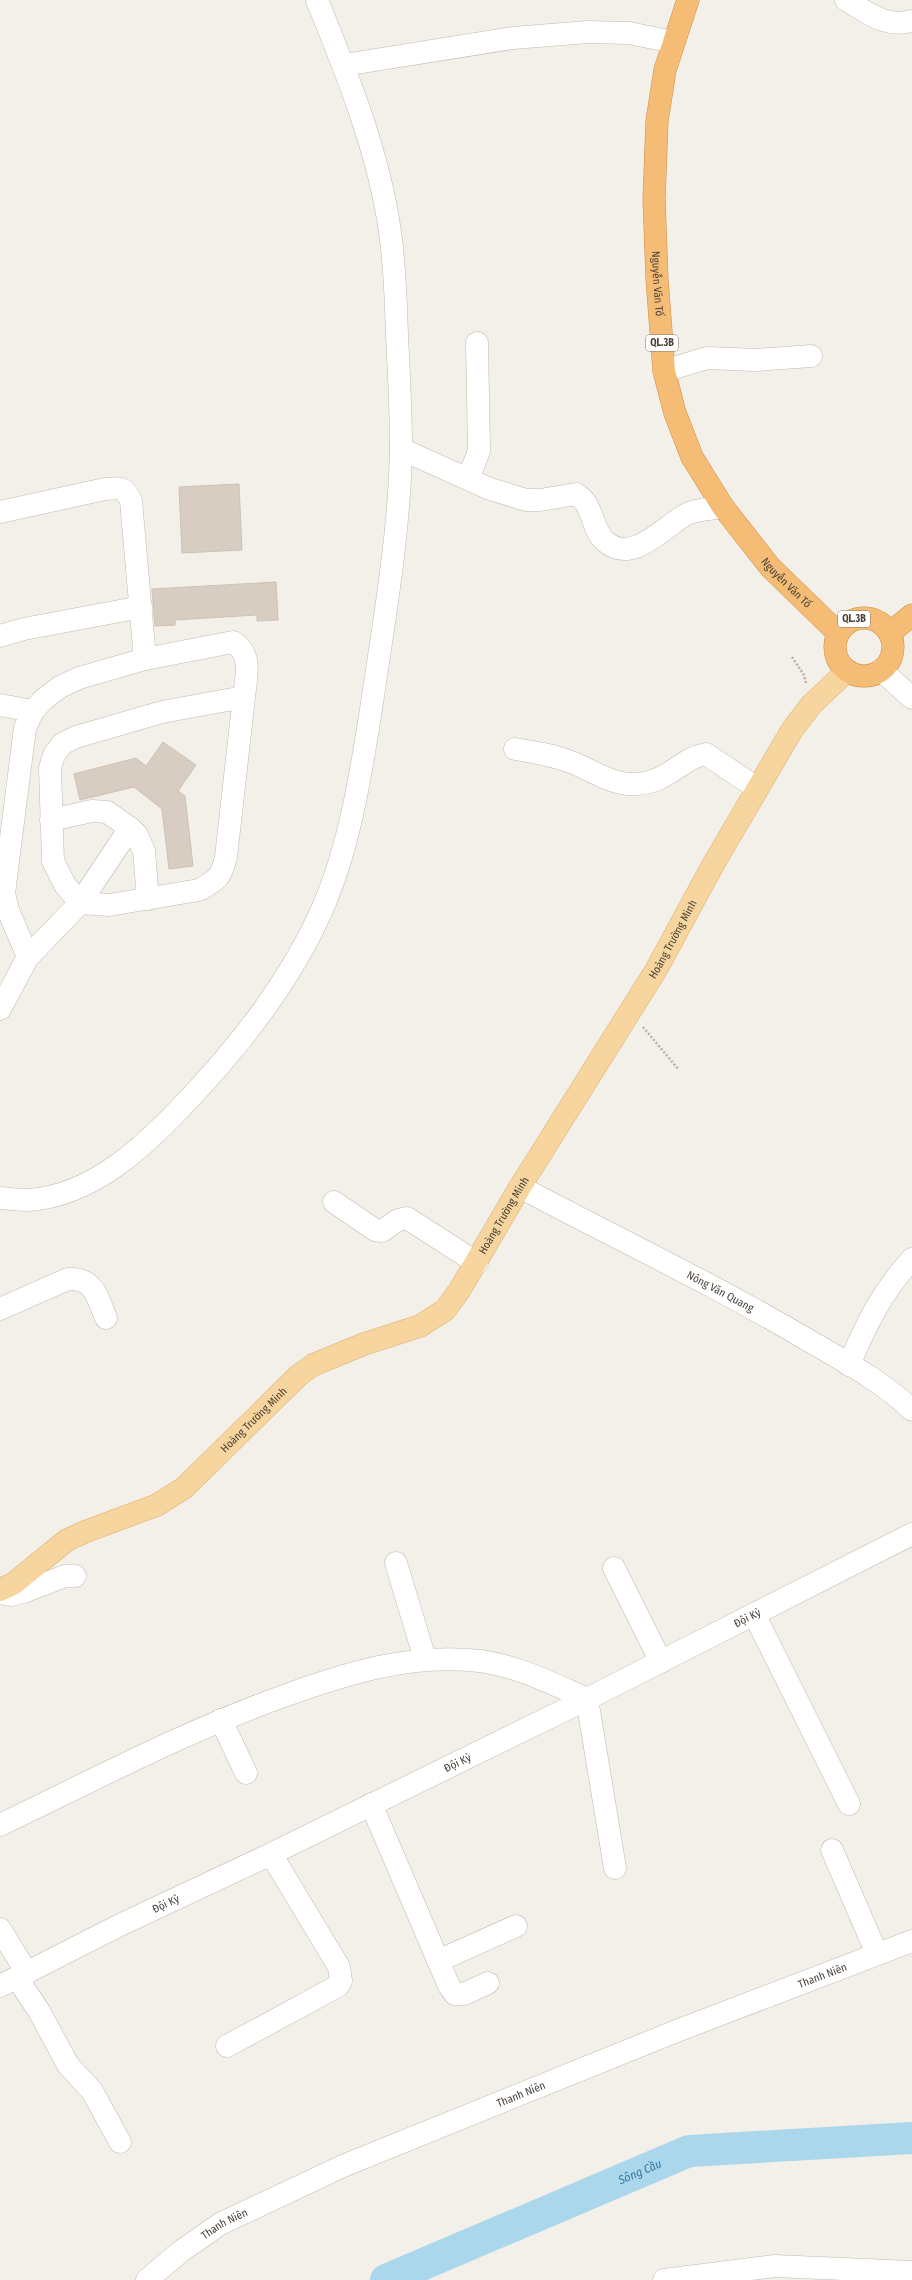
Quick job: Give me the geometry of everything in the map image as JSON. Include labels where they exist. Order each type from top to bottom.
[{"type":"highway","name":"Nguyễn Văn Tố","points":[[688,0],[665,70],[657,121],[654,199],[657,279],[664,371],[675,413],[692,456],[723,507],[770,567],[838,633]]},
{"type":"highway","points":[[847,671],[864,676],[881,670],[889,660],[893,649],[890,633],[912,615]]},
{"type":"highway","name":"QL.3B","points":[[847,671],[840,664],[835,654],[834,643],[838,633],[844,625],[853,619],[874,619],[883,625],[890,633]]},
{"type":"main road","name":"Hoàng Trường Minh","points":[[0,1592],[13,1584],[68,1540],[87,1530],[157,1505],[184,1488],[299,1375],[313,1364],[364,1344],[402,1333],[432,1319],[450,1303],[477,1263],[520,1187],[630,1014],[656,970],[714,862],[792,730],[811,705],[847,671]]},
{"type":"street","points":[[0,1198],[29,1200],[64,1193],[98,1177],[129,1156],[175,1114],[220,1067],[264,1010],[295,961],[318,918],[344,847],[364,754],[380,647],[394,542],[401,449],[395,287],[390,231],[378,171],[344,65],[317,0]]},
{"type":"street","points":[[846,0],[885,22],[899,24],[912,21]]},
{"type":"street","points":[[344,65],[513,38],[588,32],[629,33],[673,42]]},
{"type":"street","points":[[468,480],[480,451],[477,343]]},
{"type":"street","points":[[664,371],[708,358],[755,360],[811,356]]},
{"type":"street","points":[[401,449],[468,480],[526,500],[540,500],[576,494],[584,498],[598,532],[605,541],[611,546],[621,548],[644,544],[672,522],[689,513],[723,507]]},
{"type":"street","points":[[0,512],[105,489],[120,488],[126,491],[131,501],[141,607],[144,660]]},
{"type":"street","points":[[0,636],[24,629],[141,607]]},
{"type":"street","points":[[28,957],[8,910],[4,893],[25,728],[33,711],[60,687],[78,678],[144,660],[233,642],[240,647],[246,656],[247,670],[244,697],[226,857],[222,873],[212,883],[199,890],[109,904],[80,903],[65,885],[52,860],[50,768],[54,755],[62,744],[76,737],[162,712],[244,697]]},
{"type":"street","points":[[881,670],[912,698]]},
{"type":"street","points":[[1,702],[33,711]]},
{"type":"street","points":[[515,749],[572,762],[610,780],[636,784],[653,781],[668,775],[690,760],[706,754],[757,788]]},
{"type":"street","points":[[51,820],[92,811],[107,812],[130,828],[137,835],[144,851],[148,899]]},
{"type":"street","points":[[0,1010],[28,957],[80,903],[130,828]]},
{"type":"street","name":"Nông Văn Quang","points":[[520,1187],[676,1267],[849,1364],[904,1402],[912,1410]]},
{"type":"street","points":[[334,1202],[375,1230],[382,1231],[404,1217],[407,1218],[477,1263]]},
{"type":"street","points":[[849,1364],[867,1322],[880,1298],[912,1259]]},
{"type":"street","points":[[0,1309],[68,1279],[75,1279],[86,1282],[94,1289],[106,1318]]},
{"type":"street","name":"Đội Kỳ","points":[[15,1979],[120,1924],[271,1854],[587,1699],[912,1534]]},
{"type":"street","points":[[396,1563],[425,1659]]},
{"type":"street","points":[[614,1568],[661,1662]]},
{"type":"street","points":[[0,1592],[11,1595],[65,1576],[75,1576]]},
{"type":"street","points":[[754,1614],[849,1804]]},
{"type":"street","points":[[0,1826],[146,1752],[222,1720],[311,1686],[345,1675],[385,1665],[425,1659],[482,1662],[533,1675],[587,1699],[615,1868]]},
{"type":"street","points":[[222,1720],[246,1773]]},
{"type":"street","points":[[371,1804],[449,1986],[455,1994],[464,1994],[488,1983]]},
{"type":"street","points":[[832,1850],[877,1954]]},
{"type":"street","points":[[227,2046],[338,1986],[341,1981],[339,1967],[271,1854]]},
{"type":"street","points":[[438,1961],[516,1926]]},
{"type":"street","points":[[0,1929],[15,1979],[39,2011],[68,2065],[92,2091],[120,2142]]},
{"type":"street","name":"Thanh Niên","points":[[147,2280],[180,2252],[220,2224],[343,2166],[674,2032],[912,1941]]},
{"type":"street","points":[[664,2280],[774,2266],[912,2272]]},
{"type":"path","points":[[630,1014],[680,1070]]},
{"type":"building","points":[[239,484],[242,550],[182,553],[179,487]]},
{"type":"building","points":[[276,582],[278,620],[257,621],[257,615],[175,620],[175,625],[155,626],[152,589]]},
{"type":"building","points":[[163,742],[196,765],[178,791],[185,796],[193,866],[169,869],[162,809],[134,787],[80,800],[74,774],[136,758],[146,766]]},
{"type":"waterway","name":"Sông Cầu","points":[[386,2280],[689,2151],[912,2138]]}]
